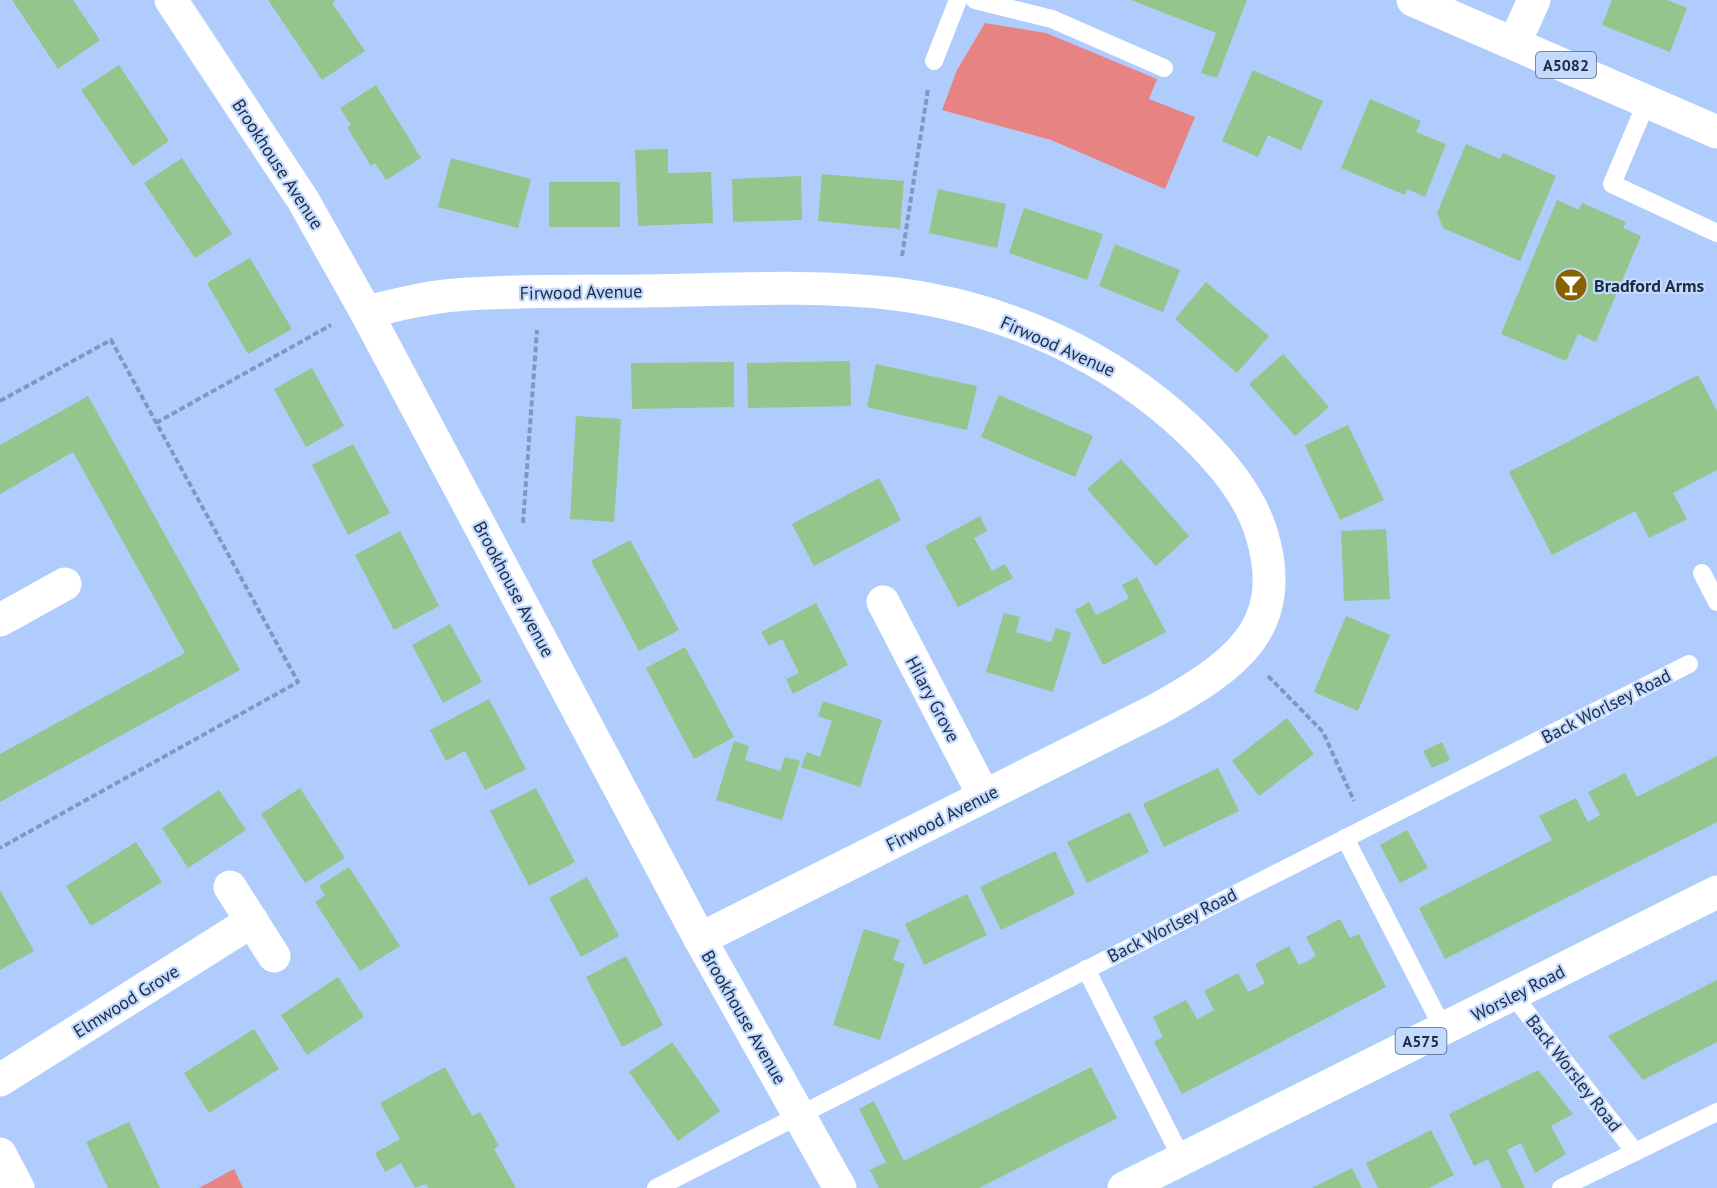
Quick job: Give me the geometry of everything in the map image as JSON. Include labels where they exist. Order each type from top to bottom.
[{"type":"street","name":"Brookhouse Avenue","points":[[171,0],[303,200],[365,309],[700,939],[840,1188]]},
{"type":"street","name":"A5082","points":[[1413,0],[1515,42],[1717,132]]},
{"type":"street","points":[[1515,42],[1534,0]]},
{"type":"street","name":"Firwood Avenue","points":[[365,309],[455,295],[800,288],[896,294],[958,306],[1019,324],[1074,349],[1121,375],[1164,407],[1206,447],[1238,485],[1259,522],[1270,561],[1269,594],[1262,624],[1242,650],[1196,687],[700,939]]},
{"type":"street","points":[[0,620],[64,584]]},
{"type":"street","name":"Hilary Grove","points":[[883,602],[984,796]]},
{"type":"street","points":[[230,887],[274,956]]},
{"type":"street","name":"Worsley Road","points":[[1124,1188],[1717,892]]},
{"type":"street","name":"Elmwood Grove","points":[[0,1080],[252,921]]},
{"type":"street","points":[[0,1154],[18,1188]]},
{"type":"lane","points":[[934,62],[958,0]]},
{"type":"lane","points":[[975,0],[1052,19],[1164,68]]},
{"type":"lane","points":[[1647,101],[1612,184],[1717,233]]},
{"type":"lane","points":[[1702,573],[1717,602]]},
{"type":"lane","name":"Back Worlsey Road","points":[[656,1188],[1689,664]]},
{"type":"lane","points":[[1345,838],[1444,1030]]},
{"type":"lane","points":[[1086,969],[1182,1159]]},
{"type":"lane","name":"Back Worsley Road","points":[[1513,995],[1635,1152]]},
{"type":"lane","name":"Back Worsley Road","points":[[1561,1188],[1717,1112]]},
{"type":"path","points":[[896,294],[934,62]]},
{"type":"path","points":[[493,551],[523,535],[539,293]]},
{"type":"path","points":[[156,423],[365,309]]},
{"type":"path","points":[[0,401],[111,340],[298,682],[0,848]]},
{"type":"path","points":[[1242,650],[1323,732],[1366,827]]},
{"type":"shaded area","points":[[985,23],[1046,33],[1157,79],[1149,99],[1195,117],[1165,189],[1051,140],[942,110],[957,70]]},
{"type":"shaded area","points":[[234,1169],[243,1188],[199,1188]]},
{"type":"building","points":[[12,0],[73,0],[100,40],[58,69]]},
{"type":"building","points":[[268,0],[336,0],[332,3],[365,51],[322,80]]},
{"type":"building","points":[[1131,0],[1247,0],[1217,78],[1201,73],[1216,33]]},
{"type":"building","points":[[1612,0],[1667,0],[1687,8],[1670,52],[1602,25]]},
{"type":"building","points":[[119,65],[169,141],[133,166],[81,90]]},
{"type":"building","points":[[1253,70],[1323,101],[1301,150],[1268,135],[1258,157],[1222,141]]},
{"type":"building","points":[[376,85],[421,158],[386,180],[375,163],[371,166],[347,127],[351,125],[340,108]]},
{"type":"building","points":[[1370,99],[1421,121],[1416,132],[1446,144],[1425,197],[1407,189],[1405,195],[1341,168]]},
{"type":"building","points":[[1466,144],[1500,159],[1503,153],[1556,176],[1520,261],[1443,228],[1437,213]]},
{"type":"building","points":[[668,149],[668,173],[711,172],[713,223],[638,226],[635,150]]},
{"type":"building","points":[[182,158],[232,234],[195,258],[144,183]]},
{"type":"building","points":[[451,158],[531,179],[518,228],[438,207]]},
{"type":"building","points":[[822,174],[904,181],[900,229],[818,221]]},
{"type":"building","points":[[801,176],[802,220],[733,222],[732,179]]},
{"type":"building","points":[[549,182],[620,182],[620,227],[549,227]]},
{"type":"building","points":[[938,189],[1006,204],[997,248],[929,233]]},
{"type":"building","name":"Bradford Arms","points":[[1557,200],[1579,210],[1582,203],[1626,222],[1623,228],[1641,236],[1596,342],[1578,334],[1566,361],[1501,334]]},
{"type":"building","points":[[1024,208],[1103,234],[1087,280],[1009,253]]},
{"type":"building","points":[[1115,244],[1180,270],[1163,312],[1099,286]]},
{"type":"building","points":[[250,258],[292,329],[248,354],[207,283]]},
{"type":"building","points":[[1206,282],[1269,336],[1237,373],[1175,319]]},
{"type":"building","points":[[1283,354],[1329,407],[1295,436],[1249,384]]},
{"type":"building","points":[[850,361],[851,406],[748,408],[747,363]]},
{"type":"building","points":[[734,362],[734,407],[632,409],[631,363]]},
{"type":"building","points":[[876,364],[977,386],[967,430],[867,407]]},
{"type":"building","points":[[312,368],[344,426],[306,447],[274,389]]},
{"type":"building","points":[[1698,375],[1717,411],[1717,470],[1673,493],[1687,519],[1649,538],[1635,511],[1552,555],[1509,472]]},
{"type":"building","points":[[999,395],[1093,436],[1075,477],[981,437]]},
{"type":"building","points":[[88,396],[240,670],[0,802],[0,754],[185,653],[73,452],[0,494],[0,445]]},
{"type":"building","points":[[576,416],[621,419],[614,522],[570,519]]},
{"type":"building","points":[[1348,425],[1384,500],[1340,520],[1305,445]]},
{"type":"building","points":[[353,444],[390,513],[348,535],[312,465]]},
{"type":"building","points":[[1121,459],[1189,536],[1156,566],[1087,489]]},
{"type":"building","points":[[879,478],[901,520],[814,566],[792,524]]},
{"type":"building","points":[[980,516],[987,531],[974,538],[992,571],[1005,564],[1013,578],[958,607],[925,546]]},
{"type":"building","points":[[1386,529],[1390,599],[1344,601],[1341,531]]},
{"type":"building","points":[[400,531],[439,606],[394,630],[355,555]]},
{"type":"building","points":[[630,540],[679,630],[639,651],[591,561]]},
{"type":"building","points":[[1137,577],[1166,632],[1103,665],[1075,610],[1089,602],[1096,615],[1113,607],[1129,598],[1122,585]]},
{"type":"building","points":[[816,603],[848,665],[793,694],[786,679],[799,673],[782,639],[769,646],[761,632]]},
{"type":"building","points":[[1004,613],[1020,617],[1016,632],[1051,642],[1056,628],[1071,633],[1053,692],[986,672]]},
{"type":"building","points":[[1346,616],[1390,635],[1358,711],[1314,692]]},
{"type":"building","points":[[450,624],[482,682],[443,703],[412,645]]},
{"type":"building","points":[[685,647],[734,737],[694,759],[646,668]]},
{"type":"building","points":[[489,699],[526,769],[485,790],[465,751],[446,761],[430,730]]},
{"type":"building","points":[[823,701],[882,720],[860,787],[801,767],[807,752],[820,757],[832,721],[818,716]]},
{"type":"building","points":[[1287,718],[1314,754],[1259,796],[1232,761]]},
{"type":"building","points":[[734,741],[749,746],[745,760],[780,771],[785,757],[800,761],[782,820],[716,800]]},
{"type":"building","points":[[1442,742],[1450,760],[1432,768],[1423,751]]},
{"type":"building","points":[[1717,756],[1717,822],[1445,959],[1419,908],[1552,840],[1539,816],[1576,798],[1588,822],[1600,815],[1588,792],[1625,773],[1637,797]]},
{"type":"building","points":[[1218,768],[1239,811],[1164,847],[1143,804]]},
{"type":"building","points":[[300,788],[345,858],[305,883],[261,814]]},
{"type":"building","points":[[536,788],[575,862],[529,886],[490,811]]},
{"type":"building","points":[[219,790],[246,830],[188,868],[162,828]]},
{"type":"building","points":[[1130,812],[1149,852],[1087,883],[1067,842]]},
{"type":"building","points":[[1407,830],[1428,868],[1400,883],[1380,845]]},
{"type":"building","points":[[136,842],[162,882],[91,926],[66,886]]},
{"type":"building","points":[[1055,851],[1075,894],[1001,930],[980,887]]},
{"type":"building","points":[[349,867],[400,946],[360,971],[315,902],[325,895],[319,886]]},
{"type":"building","points":[[587,877],[619,936],[581,957],[549,898]]},
{"type":"building","points":[[0,890],[34,951],[0,970]]},
{"type":"building","points":[[967,894],[987,935],[924,965],[905,924]]},
{"type":"building","points":[[1340,919],[1350,938],[1359,934],[1386,987],[1182,1094],[1154,1042],[1163,1037],[1153,1017],[1186,1000],[1197,1019],[1205,1015],[1214,1010],[1204,991],[1238,973],[1248,992],[1257,988],[1265,983],[1255,964],[1289,946],[1299,965],[1308,961],[1316,956],[1306,937]]},
{"type":"building","points":[[864,929],[900,940],[893,960],[905,964],[880,1040],[833,1025]]},
{"type":"building","points":[[626,956],[663,1025],[622,1047],[586,977]]},
{"type":"building","points":[[338,977],[364,1017],[307,1055],[281,1015]]},
{"type":"building","points":[[1717,980],[1717,1042],[1643,1080],[1608,1036]]},
{"type":"building","points":[[254,1029],[279,1069],[209,1113],[184,1073]]},
{"type":"building","points":[[672,1042],[720,1111],[678,1141],[629,1072]]},
{"type":"building","points":[[445,1067],[472,1116],[480,1112],[499,1146],[494,1149],[516,1188],[428,1188],[426,1184],[415,1188],[401,1163],[385,1172],[375,1153],[400,1139],[380,1103]]},
{"type":"building","points":[[1091,1067],[1117,1118],[979,1188],[879,1188],[870,1170],[886,1162],[859,1109],[874,1101],[904,1161]]},
{"type":"building","points":[[1538,1070],[1573,1114],[1551,1126],[1566,1154],[1535,1173],[1521,1143],[1507,1150],[1525,1188],[1502,1188],[1488,1159],[1474,1166],[1449,1114]]},
{"type":"building","points":[[129,1122],[160,1188],[108,1188],[86,1142]]},
{"type":"building","points":[[1431,1130],[1454,1175],[1429,1188],[1378,1188],[1366,1163]]},
{"type":"building","points":[[1352,1168],[1362,1188],[1312,1188]]},
{"type":"place","name":"Bradford Arms","points":[[1571,285]]}]
